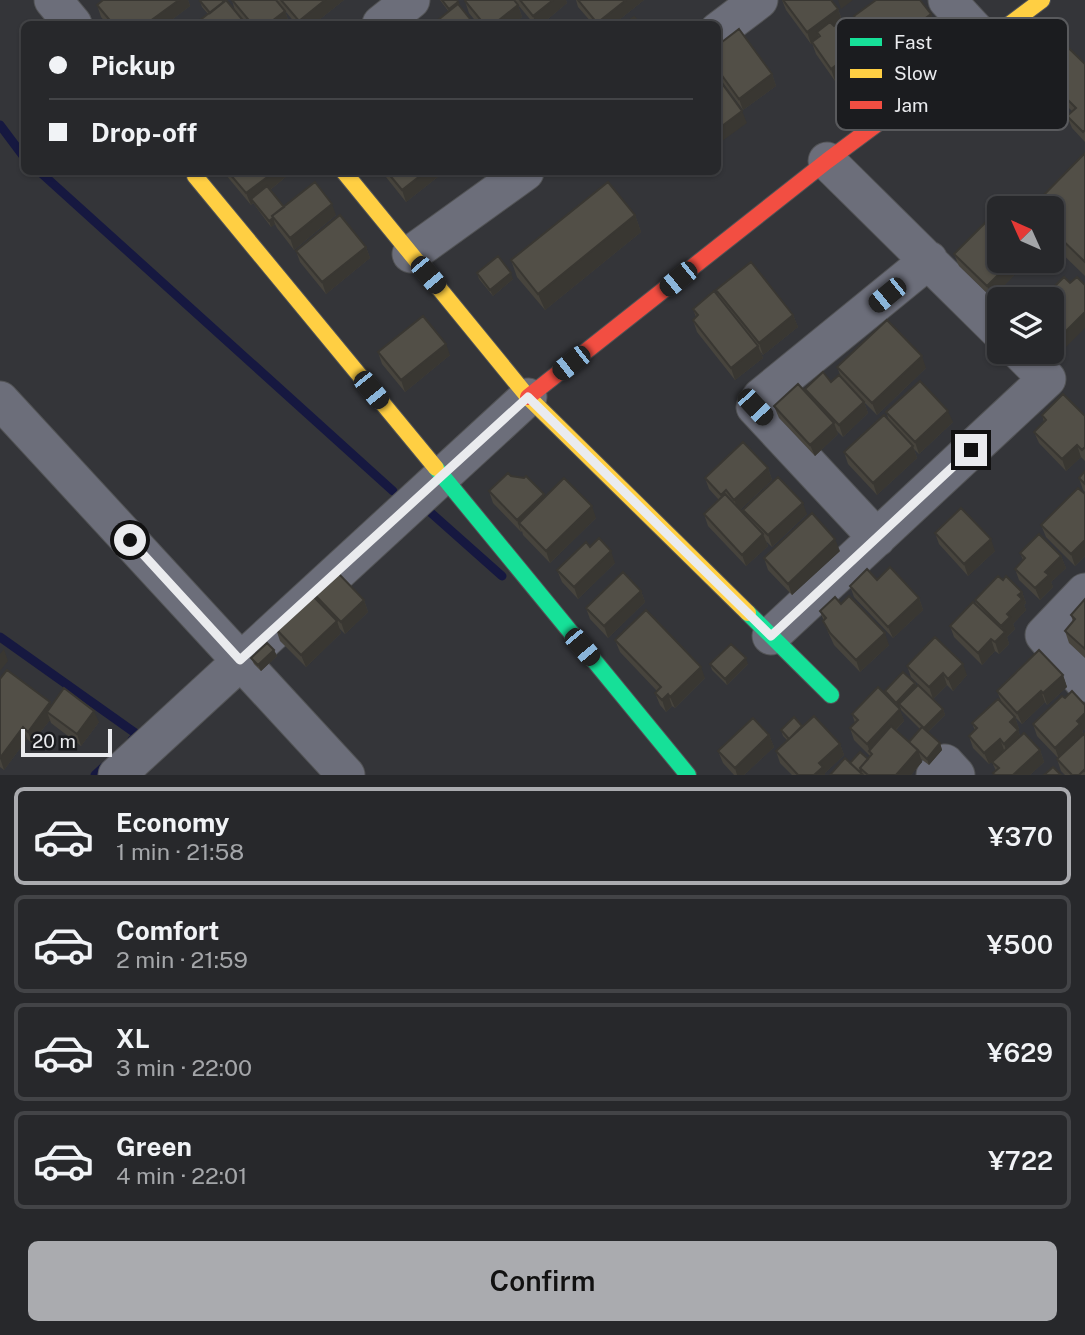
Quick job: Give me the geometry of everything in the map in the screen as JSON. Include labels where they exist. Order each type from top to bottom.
[{"type":"street","points":[[385,21],[411,0]]},
{"type":"street","points":[[947,0],[964,18]]},
{"type":"street","points":[[1018,18],[1042,0]]},
{"type":"street","points":[[721,28],[750,3]]},
{"type":"street","points":[[117,775],[528,397],[868,130]]},
{"type":"street","points":[[827,161],[987,319]]},
{"type":"street","points":[[198,175],[688,775]]},
{"type":"street","points":[[346,175],[528,397],[831,695]]},
{"type":"street","points":[[411,254],[521,175]]},
{"type":"street","points":[[877,538],[755,407],[761,397],[929,260]]},
{"type":"street","points":[[771,636],[1047,379],[1032,364]]},
{"type":"street","points":[[0,400],[346,775]]},
{"type":"street","points":[[1085,592],[1044,635],[1085,683]]},
{"type":"street","points":[[935,775],[945,763],[956,775]]},
{"type":"building","points":[[103,0],[179,0],[150,21],[110,21],[97,5]]},
{"type":"building","points":[[201,0],[222,0],[224,2],[210,13]]},
{"type":"building","points":[[226,0],[244,21],[199,21]]},
{"type":"building","points":[[232,0],[276,0],[285,11],[272,21],[250,21]]},
{"type":"building","points":[[281,0],[325,0],[299,21]]},
{"type":"building","points":[[442,0],[457,0],[458,2],[449,9]]},
{"type":"building","points":[[514,0],[518,5],[498,21],[482,21],[465,1]]},
{"type":"building","points":[[520,0],[553,0],[533,16]]},
{"type":"building","points":[[578,0],[626,0],[600,21],[595,21]]},
{"type":"building","points":[[783,0],[831,0],[838,9],[807,32]]},
{"type":"building","points":[[876,0],[920,0],[931,14],[926,18],[854,16]]},
{"type":"building","points":[[458,4],[472,21],[437,21]]},
{"type":"building","points":[[830,22],[834,26],[836,25],[836,65],[831,69],[812,42],[820,36],[817,32]]},
{"type":"building","points":[[739,29],[772,74],[739,99],[721,74],[721,43]]},
{"type":"building","points":[[1068,47],[1085,64],[1083,132],[1068,117],[1076,108],[1068,100]]},
{"type":"building","points":[[721,82],[742,111],[721,127]]},
{"type":"building","points":[[1085,153],[1085,262],[1064,242],[1064,196],[1043,196]]},
{"type":"building","points":[[231,175],[270,175],[246,193]]},
{"type":"building","points":[[390,175],[421,175],[402,190]]},
{"type":"building","points":[[315,182],[332,204],[290,238],[272,216]]},
{"type":"building","points":[[608,182],[635,215],[538,294],[511,260]]},
{"type":"building","points":[[267,186],[284,207],[269,221],[251,199]]},
{"type":"building","points":[[340,215],[366,247],[322,282],[296,251]]},
{"type":"building","points":[[987,221],[987,273],[1000,273],[987,286],[954,254]]},
{"type":"building","points":[[498,256],[511,273],[490,290],[477,273]]},
{"type":"building","points":[[751,262],[793,315],[759,343],[716,290]]},
{"type":"building","points":[[1064,277],[1070,283],[1077,277],[1085,285],[1085,312],[1064,333],[1064,287],[1054,287]]},
{"type":"building","points":[[714,291],[758,346],[731,368],[693,320],[698,315],[693,309]]},
{"type":"building","points":[[423,316],[446,344],[401,380],[378,352]]},
{"type":"building","points":[[887,320],[922,356],[872,403],[837,367]]},
{"type":"building","points":[[823,372],[831,382],[839,375],[864,402],[839,425],[805,389]]},
{"type":"building","points":[[920,381],[948,411],[915,442],[886,412]]},
{"type":"building","points":[[798,384],[834,423],[810,445],[774,406]]},
{"type":"building","points":[[1063,394],[1085,416],[1085,447],[1082,450],[1077,445],[1062,459],[1034,432],[1046,420],[1042,415]]},
{"type":"building","points":[[884,415],[913,446],[873,483],[844,452]]},
{"type":"building","points":[[743,442],[768,468],[734,500],[726,490],[721,495],[705,478]]},
{"type":"building","points":[[1085,471],[1085,484],[1079,478]]},
{"type":"building","points":[[508,473],[511,476],[526,476],[544,494],[517,520],[489,491]]},
{"type":"building","points":[[778,477],[803,503],[768,535],[743,510]]},
{"type":"building","points":[[564,478],[592,506],[546,551],[519,523]]},
{"type":"building","points":[[1078,488],[1085,494],[1085,540],[1071,554],[1041,525]]},
{"type":"building","points":[[725,494],[763,534],[742,555],[704,514]]},
{"type":"building","points":[[961,508],[991,539],[964,564],[935,533]]},
{"type":"building","points":[[812,513],[835,539],[788,584],[764,558]]},
{"type":"building","points":[[1039,534],[1061,556],[1045,572],[1049,575],[1035,588],[1015,569],[1025,558],[1020,553]]},
{"type":"building","points":[[599,538],[611,551],[574,587],[557,570],[586,542],[590,547]]},
{"type":"building","points":[[890,567],[919,598],[888,627],[850,586],[867,569],[877,580]]},
{"type":"building","points":[[623,572],[641,591],[604,626],[586,608]]},
{"type":"building","points":[[338,573],[364,600],[341,622],[315,595]]},
{"type":"building","points":[[998,576],[1003,580],[1006,576],[1022,592],[1018,595],[1022,599],[1007,614],[1010,617],[1001,626],[975,600]]},
{"type":"building","points":[[312,595],[337,621],[301,655],[276,629]]},
{"type":"building","points":[[849,596],[885,633],[856,660],[830,633],[823,621],[826,618],[820,611],[835,597],[841,604]]},
{"type":"building","points":[[1085,599],[1085,649],[1065,631],[1075,619],[1071,615]]},
{"type":"building","points":[[973,602],[1005,632],[995,642],[991,639],[978,653],[950,626]]},
{"type":"building","points":[[646,610],[701,667],[670,697],[668,694],[662,700],[655,693],[661,687],[615,640]]},
{"type":"building","points":[[935,637],[963,664],[948,679],[943,673],[929,687],[907,666]]},
{"type":"building","points":[[267,643],[274,650],[258,665],[251,658]]},
{"type":"building","points":[[731,644],[746,658],[725,679],[710,664]]},
{"type":"building","points":[[1039,650],[1063,675],[1017,713],[997,691]]},
{"type":"building","points":[[7,670],[50,702],[28,732],[23,727],[0,758],[0,679]]},
{"type":"building","points":[[903,672],[915,683],[896,703],[885,691]]},
{"type":"building","points":[[918,685],[943,709],[924,728],[899,704]]},
{"type":"building","points":[[878,687],[900,709],[867,744],[850,728],[858,720],[852,714]]},
{"type":"building","points":[[64,688],[94,711],[77,734],[47,712]]},
{"type":"building","points":[[1072,691],[1085,705],[1085,713],[1077,721],[1080,724],[1055,748],[1033,724],[1062,696],[1065,698]]},
{"type":"building","points":[[998,699],[1015,717],[1010,722],[1018,730],[1004,744],[1000,739],[984,753],[969,736],[977,728],[972,723]]},
{"type":"building","points":[[814,716],[840,744],[819,763],[823,767],[814,775],[798,775],[776,751]]},
{"type":"building","points":[[794,717],[802,726],[789,739],[781,730]]},
{"type":"building","points":[[753,718],[769,735],[735,768],[718,751]]},
{"type":"building","points":[[891,726],[918,750],[896,775],[868,775],[860,768],[872,754],[869,751]]},
{"type":"building","points":[[922,727],[940,743],[927,759],[909,742]]},
{"type":"building","points":[[1024,733],[1040,750],[1013,775],[995,775],[993,773],[999,768],[992,762]]},
{"type":"building","points":[[1085,733],[1085,771],[1072,775],[1057,759]]},
{"type":"building","points":[[860,752],[868,759],[860,772],[850,763]]},
{"type":"building","points":[[845,758],[863,775],[830,775]]},
{"type":"building","points":[[1053,767],[1061,775],[1044,775]]},
{"type":"waterway","points":[[0,125],[21,153]]},
{"type":"waterway","points":[[43,175],[393,491]]},
{"type":"waterway","points":[[430,512],[502,576]]},
{"type":"waterway","points":[[0,637],[138,735],[132,740]]},
{"type":"waterway","points":[[95,775],[107,764]]},
{"type":"traffic: fast","points":[[436,468],[688,775]]},
{"type":"traffic: fast","points":[[748,613],[831,695]]},
{"type":"traffic: slow","points":[[1018,18],[1042,0]]},
{"type":"traffic: slow","points":[[346,175],[528,397],[748,613]]},
{"type":"traffic: slow","points":[[195,176],[436,468]]},
{"type":"traffic: jam","points":[[528,397],[869,130]]},
{"type":"route","points":[[130,540],[240,660],[528,397],[771,636],[971,450]]}]
